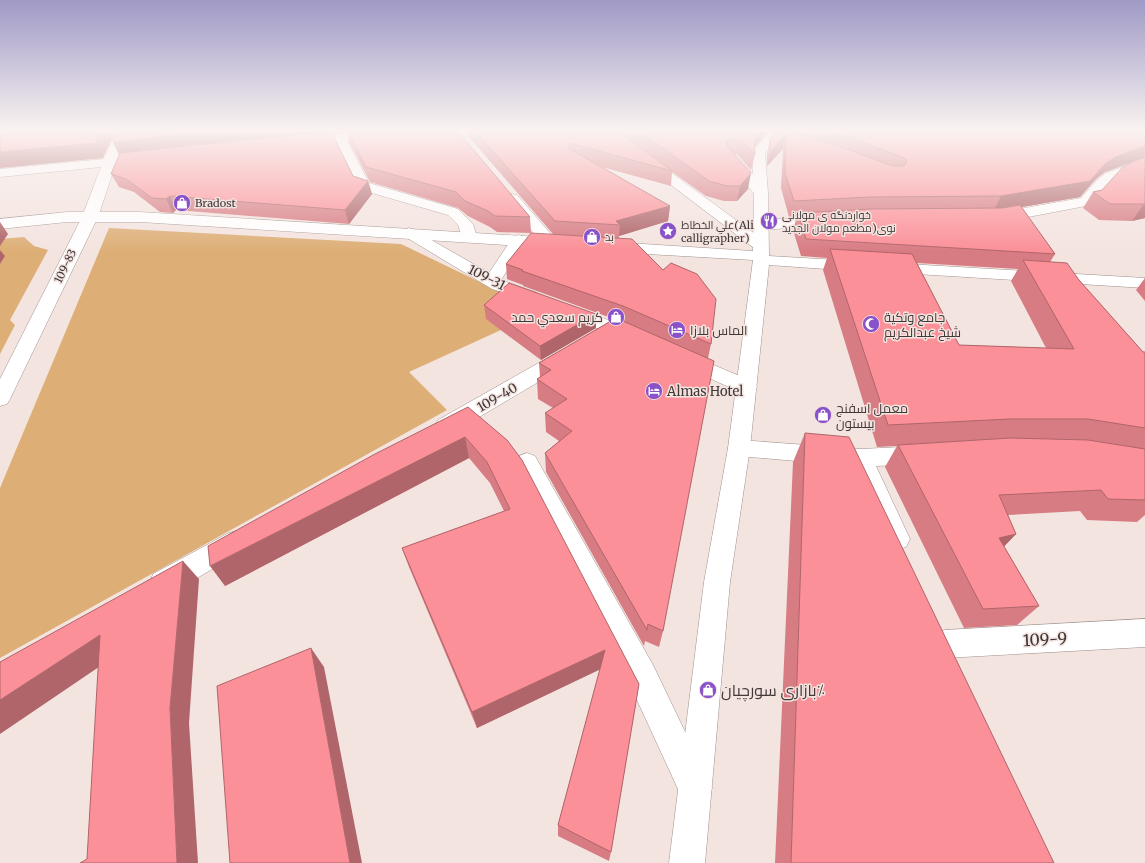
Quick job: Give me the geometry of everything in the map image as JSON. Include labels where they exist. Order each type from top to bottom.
[{"type":"street","points":[[0,173],[30,170]]},
{"type":"street","name":"109-83","points":[[0,399],[90,217],[106,170]]},
{"type":"street","points":[[355,170],[363,186],[453,212],[465,224],[469,237]]},
{"type":"street","points":[[659,170],[761,247]]},
{"type":"street","points":[[742,170],[761,193]]},
{"type":"street","points":[[687,863],[716,582],[739,448],[747,387],[761,247],[759,170]]},
{"type":"street","points":[[986,218],[1086,202],[1103,181],[1123,170]]},
{"type":"street","points":[[504,190],[550,243]]},
{"type":"street","points":[[0,224],[67,217],[140,217],[565,244]]},
{"type":"street","points":[[761,247],[839,221]]},
{"type":"street","name":"109-31","points":[[409,233],[492,281],[614,327],[649,343]]},
{"type":"street","points":[[492,281],[519,240]]},
{"type":"street","points":[[597,246],[761,247],[1145,283]]},
{"type":"street","name":"109-40","points":[[430,434],[464,416],[614,327]]},
{"type":"street","points":[[670,352],[747,387]]},
{"type":"street","points":[[739,448],[861,458],[939,454]]},
{"type":"street","points":[[861,458],[909,566]]},
{"type":"street","points":[[528,462],[642,676],[695,790]]},
{"type":"street","points":[[146,592],[257,531]]},
{"type":"street","name":"109-9","points":[[958,672],[940,633],[1145,633]]},
{"type":"shaded area","points":[[109,228],[401,244],[511,297],[501,330],[409,372],[447,410],[0,658],[0,488]]},
{"type":"shaded area","points":[[24,237],[34,246],[48,250],[10,320],[15,325],[0,354],[0,264],[4,257],[0,257],[0,239]]},
{"type":"building","points":[[113,170],[350,170],[353,176],[368,181],[345,210],[170,196],[166,199],[152,198],[126,179],[111,174]]},
{"type":"building","points":[[378,170],[491,170],[530,217],[495,216],[488,211],[465,201],[456,192]]},
{"type":"building","points":[[510,170],[607,170],[670,206],[616,221],[620,225],[555,221]]},
{"type":"building","points":[[694,170],[749,170],[751,173],[740,186],[727,186],[709,181]]},
{"type":"building","points":[[785,170],[1099,170],[1090,181],[1001,196],[870,197],[794,201]]},
{"type":"building","points":[[1120,170],[1145,170],[1145,204],[1110,204],[1093,192],[1102,190]]},
{"type":"building","points":[[1020,205],[1055,254],[806,239],[798,213],[870,209],[1002,208]]},
{"type":"building","points":[[531,233],[632,239],[663,270],[671,263],[697,274],[716,299],[711,344],[623,306],[506,264]]},
{"type":"building","points":[[830,249],[912,254],[959,345],[1074,349],[1023,260],[1067,263],[1079,280],[1143,352],[1145,352],[1145,428],[1088,419],[1010,419],[888,425]]},
{"type":"building","points":[[509,283],[596,314],[540,346],[484,305]]},
{"type":"building","points":[[616,318],[714,361],[663,631],[648,624],[647,630],[545,453],[572,431],[545,413],[567,399],[537,379],[551,370],[539,363]]},
{"type":"building","points":[[468,407],[507,440],[522,460],[639,684],[611,852],[558,825],[605,650],[472,712],[402,548],[510,509],[487,462],[465,437],[210,566],[208,546],[375,454]]},
{"type":"building","points":[[805,433],[849,437],[1054,863],[791,863]]},
{"type":"building","points":[[1010,438],[1088,440],[1145,449],[1145,500],[1108,499],[1101,490],[999,495],[1016,534],[999,538],[1039,606],[983,609],[898,445]]},
{"type":"building","points":[[183,561],[170,708],[177,863],[80,863],[87,859],[100,635],[0,700],[0,662]]},
{"type":"building","points":[[311,648],[350,863],[230,863],[217,686]]},
{"type":"place","name":"Bradost","points":[[182,203]]},
{"type":"place","name":"خواردنگه ی مولانی نوی(مطعم مولان الجديد","points":[[769,221]]},
{"type":"place","name":"علي الخطاط(Ali calligrapher)","points":[[668,231]]},
{"type":"place","name":"بد","points":[[592,237]]},
{"type":"place","name":"كريم سعدي حمد","points":[[616,317]]},
{"type":"place","name":"جامع وتكية شيخ عبدالكريم","points":[[871,324]]},
{"type":"place","name":"الماس بلازا","points":[[677,330]]},
{"type":"place","name":"Almas Hotel","points":[[654,391]]},
{"type":"place","name":"معمل اسفنج بيستون","points":[[823,415]]},
{"type":"place","name":"بازاری سورچیان٪","points":[[708,690]]}]
